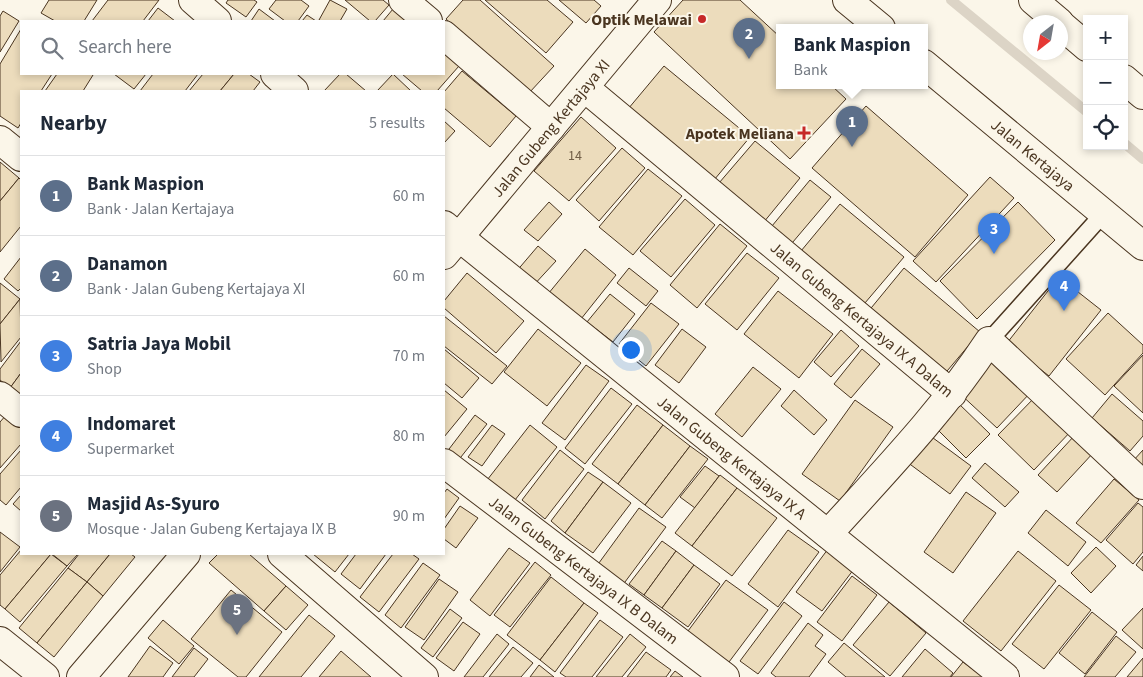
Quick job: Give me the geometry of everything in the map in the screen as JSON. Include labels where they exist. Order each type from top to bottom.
[{"type":"street","points":[[193,0],[216,20]]},
{"type":"street","points":[[403,0],[427,20]]},
{"type":"street","name":"Jalan Gubeng Kertajaya XI","points":[[449,240],[585,88],[658,0]]},
{"type":"street","points":[[847,0],[876,24]]},
{"type":"street","points":[[1033,0],[1051,15]]},
{"type":"street","points":[[1068,30],[1083,43]]},
{"type":"street","points":[[445,36],[551,127]]},
{"type":"street","name":"Jalan Kertajaya","points":[[928,67],[1143,246]]},
{"type":"street","points":[[276,75],[293,90]]},
{"type":"street","points":[[1128,82],[1143,95]]},
{"type":"street","name":"Jalan Gubeng Kertajaya IX A Dalam","points":[[585,88],[952,394],[989,341]]},
{"type":"street","points":[[0,140],[20,156]]},
{"type":"street","name":"Jalan Gubeng Kertajaya IX A","points":[[449,240],[828,534],[1005,677]]},
{"type":"street","points":[[989,341],[1143,485]]},
{"type":"street","points":[[828,534],[952,394]]},
{"type":"street","points":[[0,396],[20,412]]},
{"type":"street","name":"Jalan Gubeng Kertajaya IX B Dalam","points":[[445,464],[725,677]]},
{"type":"street","points":[[81,677],[185,555]]},
{"type":"street","points":[[283,555],[424,677]]},
{"type":"street","points":[[0,641],[45,677]]},
{"type":"lane","points":[[989,341],[1104,213]]},
{"type":"building","points":[[49,0],[97,0],[85,20],[53,20],[41,13]]},
{"type":"building","points":[[108,0],[159,0],[144,20],[93,20]]},
{"type":"building","points":[[228,0],[254,0],[257,2],[246,17],[226,3]]},
{"type":"building","points":[[276,0],[301,0],[309,6],[299,20],[284,20],[269,9]]},
{"type":"building","points":[[330,0],[347,9],[341,20],[319,20]]},
{"type":"building","points":[[345,0],[383,0],[389,5],[376,20],[369,20]]},
{"type":"building","points":[[463,0],[480,0],[554,66],[529,93],[446,19]]},
{"type":"building","points":[[485,0],[547,0],[573,22],[546,53]]},
{"type":"building","points":[[559,0],[594,0],[601,6],[586,23]]},
{"type":"building","points":[[683,0],[740,0],[776,33],[776,89],[835,89],[846,99],[790,159],[654,32]]},
{"type":"building","points":[[158,8],[174,20],[149,20]]},
{"type":"building","points":[[259,9],[274,20],[252,20]]},
{"type":"building","points":[[393,9],[406,20],[384,20]]},
{"type":"building","points":[[3,11],[19,21],[0,52],[0,16]]},
{"type":"building","points":[[307,15],[314,20],[303,20]]},
{"type":"building","points":[[20,31],[20,75],[51,75],[42,90],[20,90],[20,125],[18,128],[0,116],[0,64]]},
{"type":"building","points":[[445,54],[459,66],[438,90],[421,90],[403,75],[445,75]]},
{"type":"building","points":[[664,66],[750,137],[709,186],[623,115]]},
{"type":"building","points":[[462,71],[516,116],[490,147],[445,109],[445,91]]},
{"type":"building","points":[[56,75],[93,75],[84,90],[46,90]]},
{"type":"building","points":[[115,75],[145,75],[134,89]]},
{"type":"building","points":[[152,75],[197,75],[186,90],[141,90]]},
{"type":"building","points":[[202,75],[233,75],[221,90],[190,90]]},
{"type":"building","points":[[233,75],[250,75],[260,82],[254,90],[221,90]]},
{"type":"building","points":[[339,75],[347,75],[365,90],[325,90]]},
{"type":"building","points":[[394,75],[410,90],[378,90]]},
{"type":"building","points":[[866,106],[968,195],[915,257],[812,168]]},
{"type":"building","points":[[581,117],[616,148],[569,201],[534,171]]},
{"type":"building","points":[[445,122],[455,131],[445,142]]},
{"type":"building","points":[[755,141],[800,178],[759,228],[713,190]]},
{"type":"building","points":[[622,148],[645,168],[599,221],[576,200]]},
{"type":"building","points":[[0,162],[19,178],[0,201]]},
{"type":"building","points":[[648,169],[682,196],[633,255],[599,227]]},
{"type":"building","points":[[990,177],[1014,198],[936,282],[913,261]]},
{"type":"building","points":[[19,178],[20,227],[0,252],[0,201]]},
{"type":"building","points":[[810,180],[831,197],[787,249],[767,232]]},
{"type":"building","points":[[685,199],[715,225],[671,277],[640,251]]},
{"type":"building","points":[[549,202],[562,214],[538,241],[524,230]]},
{"type":"building","points":[[1018,202],[1055,240],[977,319],[940,281]]},
{"type":"building","points":[[840,204],[904,257],[859,310],[796,257]]},
{"type":"building","points":[[720,224],[747,246],[697,308],[670,285]]},
{"type":"building","points":[[538,246],[556,261],[532,287],[515,273]]},
{"type":"building","points":[[585,249],[616,275],[581,319],[548,294]]},
{"type":"building","points":[[747,253],[779,278],[737,330],[705,304]]},
{"type":"building","points":[[20,258],[20,289],[18,291],[4,279]]},
{"type":"building","points":[[629,268],[658,291],[646,306],[617,283]]},
{"type":"building","points":[[904,268],[980,332],[942,377],[867,313]]},
{"type":"building","points":[[467,273],[524,321],[496,353],[445,309],[445,300]]},
{"type":"building","points":[[1059,277],[1101,310],[1049,376],[1007,343]]},
{"type":"building","points":[[0,283],[20,299],[0,324]]},
{"type":"building","points":[[778,291],[833,334],[799,378],[744,334]]},
{"type":"building","points":[[610,294],[635,314],[613,342],[587,322]]},
{"type":"building","points":[[20,299],[20,338],[1,362],[0,324]]},
{"type":"building","points":[[651,303],[679,324],[646,366],[619,344]]},
{"type":"building","points":[[1108,313],[1143,345],[1143,353],[1105,395],[1066,359]]},
{"type":"building","points":[[445,317],[507,366],[492,384],[445,347]]},
{"type":"building","points":[[538,329],[581,363],[547,406],[504,372]]},
{"type":"building","points":[[682,329],[706,347],[679,383],[655,365]]},
{"type":"building","points":[[841,330],[859,346],[831,377],[814,362]]},
{"type":"building","points":[[20,342],[20,374],[10,388],[0,380],[0,369]]},
{"type":"building","points":[[862,349],[880,364],[851,398],[834,384]]},
{"type":"building","points":[[445,350],[479,378],[462,398],[445,384]]},
{"type":"building","points":[[994,355],[1032,391],[997,428],[958,392]]},
{"type":"building","points":[[1143,355],[1143,413],[1114,386]]},
{"type":"building","points":[[586,365],[609,381],[565,440],[542,423]]},
{"type":"building","points":[[753,367],[781,389],[742,437],[715,414]]},
{"type":"building","points":[[20,374],[20,395],[10,388]]},
{"type":"building","points":[[611,388],[632,404],[585,464],[565,448]]},
{"type":"building","points":[[794,390],[827,420],[814,435],[781,406]]},
{"type":"building","points":[[445,391],[467,409],[445,436]]},
{"type":"building","points":[[1038,394],[1074,428],[1034,470],[998,435]]},
{"type":"building","points":[[1112,394],[1143,421],[1143,436],[1130,451],[1092,418]]},
{"type":"building","points":[[855,400],[893,427],[840,501],[802,474]]},
{"type":"building","points":[[957,402],[990,434],[966,458],[934,426]]},
{"type":"building","points":[[637,405],[663,425],[618,484],[592,464]]},
{"type":"building","points":[[7,414],[20,426],[20,445],[0,468],[0,422]]},
{"type":"building","points":[[475,415],[487,424],[457,462],[446,453]]},
{"type":"building","points":[[492,425],[505,434],[482,466],[468,457]]},
{"type":"building","points":[[530,425],[557,447],[511,505],[484,484]]},
{"type":"building","points":[[663,425],[690,446],[645,505],[618,484]]},
{"type":"building","points":[[925,432],[971,466],[950,494],[903,459]]},
{"type":"building","points":[[1075,435],[1094,452],[1057,492],[1038,475]]},
{"type":"building","points":[[690,446],[708,459],[662,518],[645,505]]},
{"type":"building","points":[[560,450],[584,469],[545,519],[522,500]]},
{"type":"building","points":[[1143,450],[1143,472],[1132,462]]},
{"type":"building","points":[[20,451],[20,488],[6,505],[0,500],[0,474]]},
{"type":"building","points":[[985,463],[1019,492],[1005,507],[972,478]]},
{"type":"building","points":[[705,466],[719,476],[695,508],[680,497]]},
{"type":"building","points":[[588,472],[603,482],[565,533],[551,521]]},
{"type":"building","points":[[720,475],[737,488],[692,546],[675,533]]},
{"type":"building","points":[[1114,479],[1139,500],[1101,543],[1076,523]]},
{"type":"building","points":[[603,482],[631,503],[593,553],[565,533]]},
{"type":"building","points":[[737,488],[777,518],[732,576],[692,546]]},
{"type":"building","points":[[447,489],[459,498],[445,518],[445,492]]},
{"type":"building","points":[[966,492],[996,513],[953,573],[924,552]]},
{"type":"building","points":[[20,496],[20,510],[13,504]]},
{"type":"building","points":[[1138,503],[1143,507],[1143,552],[1133,564],[1106,540]]},
{"type":"building","points":[[460,506],[478,518],[456,548],[445,540],[445,528]]},
{"type":"building","points":[[639,508],[666,527],[622,586],[596,567]]},
{"type":"building","points":[[1046,510],[1086,542],[1068,566],[1028,533]]},
{"type":"building","points":[[788,530],[819,552],[778,607],[748,584]]},
{"type":"building","points":[[0,532],[20,547],[0,572]]},
{"type":"building","points":[[662,541],[676,551],[644,595],[629,584]]},
{"type":"building","points":[[1096,547],[1116,566],[1091,593],[1071,573]]},
{"type":"building","points":[[509,548],[530,563],[490,616],[470,600]]},
{"type":"building","points":[[828,549],[854,569],[822,611],[796,592]]},
{"type":"building","points":[[20,551],[20,555],[50,555],[5,609],[0,605],[0,575]]},
{"type":"building","points":[[676,551],[694,565],[662,608],[644,595]]},
{"type":"building","points":[[1018,551],[1056,581],[1001,651],[963,621]]},
{"type":"building","points":[[50,555],[67,566],[20,622],[5,609]]},
{"type":"building","points":[[53,555],[77,555],[67,566]]},
{"type":"building","points":[[78,555],[109,555],[87,582],[68,568]]},
{"type":"building","points":[[109,555],[132,555],[135,557],[103,596],[87,582]]},
{"type":"building","points":[[217,555],[250,555],[286,586],[264,611],[209,563]]},
{"type":"building","points":[[314,555],[348,555],[335,572]]},
{"type":"building","points":[[355,555],[385,555],[360,589],[341,574]]},
{"type":"building","points":[[392,555],[413,555],[419,559],[379,612],[360,597]]},
{"type":"building","points":[[1143,556],[1143,571],[1136,565]]},
{"type":"building","points":[[535,562],[551,575],[510,627],[494,615]]},
{"type":"building","points":[[423,563],[440,575],[401,628],[385,615]]},
{"type":"building","points":[[694,565],[720,584],[688,627],[662,608]]},
{"type":"building","points":[[68,568],[87,582],[37,643],[19,628]]},
{"type":"building","points":[[852,576],[877,595],[842,641],[817,622]]},
{"type":"building","points":[[551,577],[584,603],[540,660],[507,635]]},
{"type":"building","points":[[439,579],[458,592],[424,640],[405,627]]},
{"type":"building","points":[[726,580],[768,610],[726,666],[685,635]]},
{"type":"building","points":[[87,582],[103,596],[54,657],[37,643]]},
{"type":"building","points":[[1059,585],[1091,610],[1044,669],[1012,644]]},
{"type":"building","points":[[286,586],[308,605],[286,630],[264,611]]},
{"type":"building","points":[[231,590],[282,632],[246,677],[238,677],[191,639]]},
{"type":"building","points":[[784,602],[802,616],[758,674],[740,661]]},
{"type":"building","points":[[889,602],[926,633],[890,676],[853,645]]},
{"type":"building","points":[[584,603],[598,613],[555,672],[540,660]]},
{"type":"building","points":[[1143,608],[1143,649],[1122,630]]},
{"type":"building","points":[[450,609],[462,618],[433,657],[421,648]]},
{"type":"building","points":[[1092,612],[1117,632],[1085,674],[1059,653]]},
{"type":"building","points":[[309,615],[335,636],[301,677],[259,677]]},
{"type":"building","points":[[163,620],[194,646],[179,664],[148,638]]},
{"type":"building","points":[[600,620],[623,637],[592,677],[566,677],[560,673]]},
{"type":"building","points":[[463,622],[480,634],[454,671],[436,658]]},
{"type":"building","points":[[808,623],[823,635],[815,646],[826,654],[809,677],[776,677],[771,673]]},
{"type":"building","points":[[497,634],[509,644],[483,677],[464,677]]},
{"type":"building","points":[[630,634],[646,647],[622,677],[596,677]]},
{"type":"building","points":[[1116,636],[1136,652],[1115,677],[1084,677]]},
{"type":"building","points":[[844,643],[885,677],[846,677],[828,662]]},
{"type":"building","points":[[150,646],[173,663],[163,677],[128,677]]},
{"type":"building","points":[[513,647],[533,663],[521,677],[489,677]]},
{"type":"building","points":[[194,648],[208,659],[194,677],[172,677]]},
{"type":"building","points":[[925,649],[953,673],[950,677],[902,677]]},
{"type":"building","points":[[341,651],[371,677],[319,677]]},
{"type":"building","points":[[646,652],[671,670],[666,677],[627,677]]},
{"type":"building","points":[[1143,658],[1143,677],[1127,677]]},
{"type":"building","points":[[963,662],[983,677],[951,677]]},
{"type":"building","points":[[539,665],[554,677],[530,677]]},
{"type":"building","points":[[675,671],[683,677],[670,677]]},
{"type":"waterway","points":[[951,0],[1083,109]]},
{"type":"waterway","points":[[1128,146],[1143,159]]},
{"type":"place","name":"Optik Melawai","points":[[702,19]]},
{"type":"place","name":"Danamon","points":[[749,59]]},
{"type":"place","name":"Apotek Meliana","points":[[804,133]]},
{"type":"place","name":"Bank Maspion","points":[[852,147]]},
{"type":"place","name":"Satria Jaya Mobil","points":[[994,254]]},
{"type":"place","name":"Indomaret","points":[[1064,311]]},
{"type":"place","name":"Masjid As-Syuro","points":[[237,635]]}]
